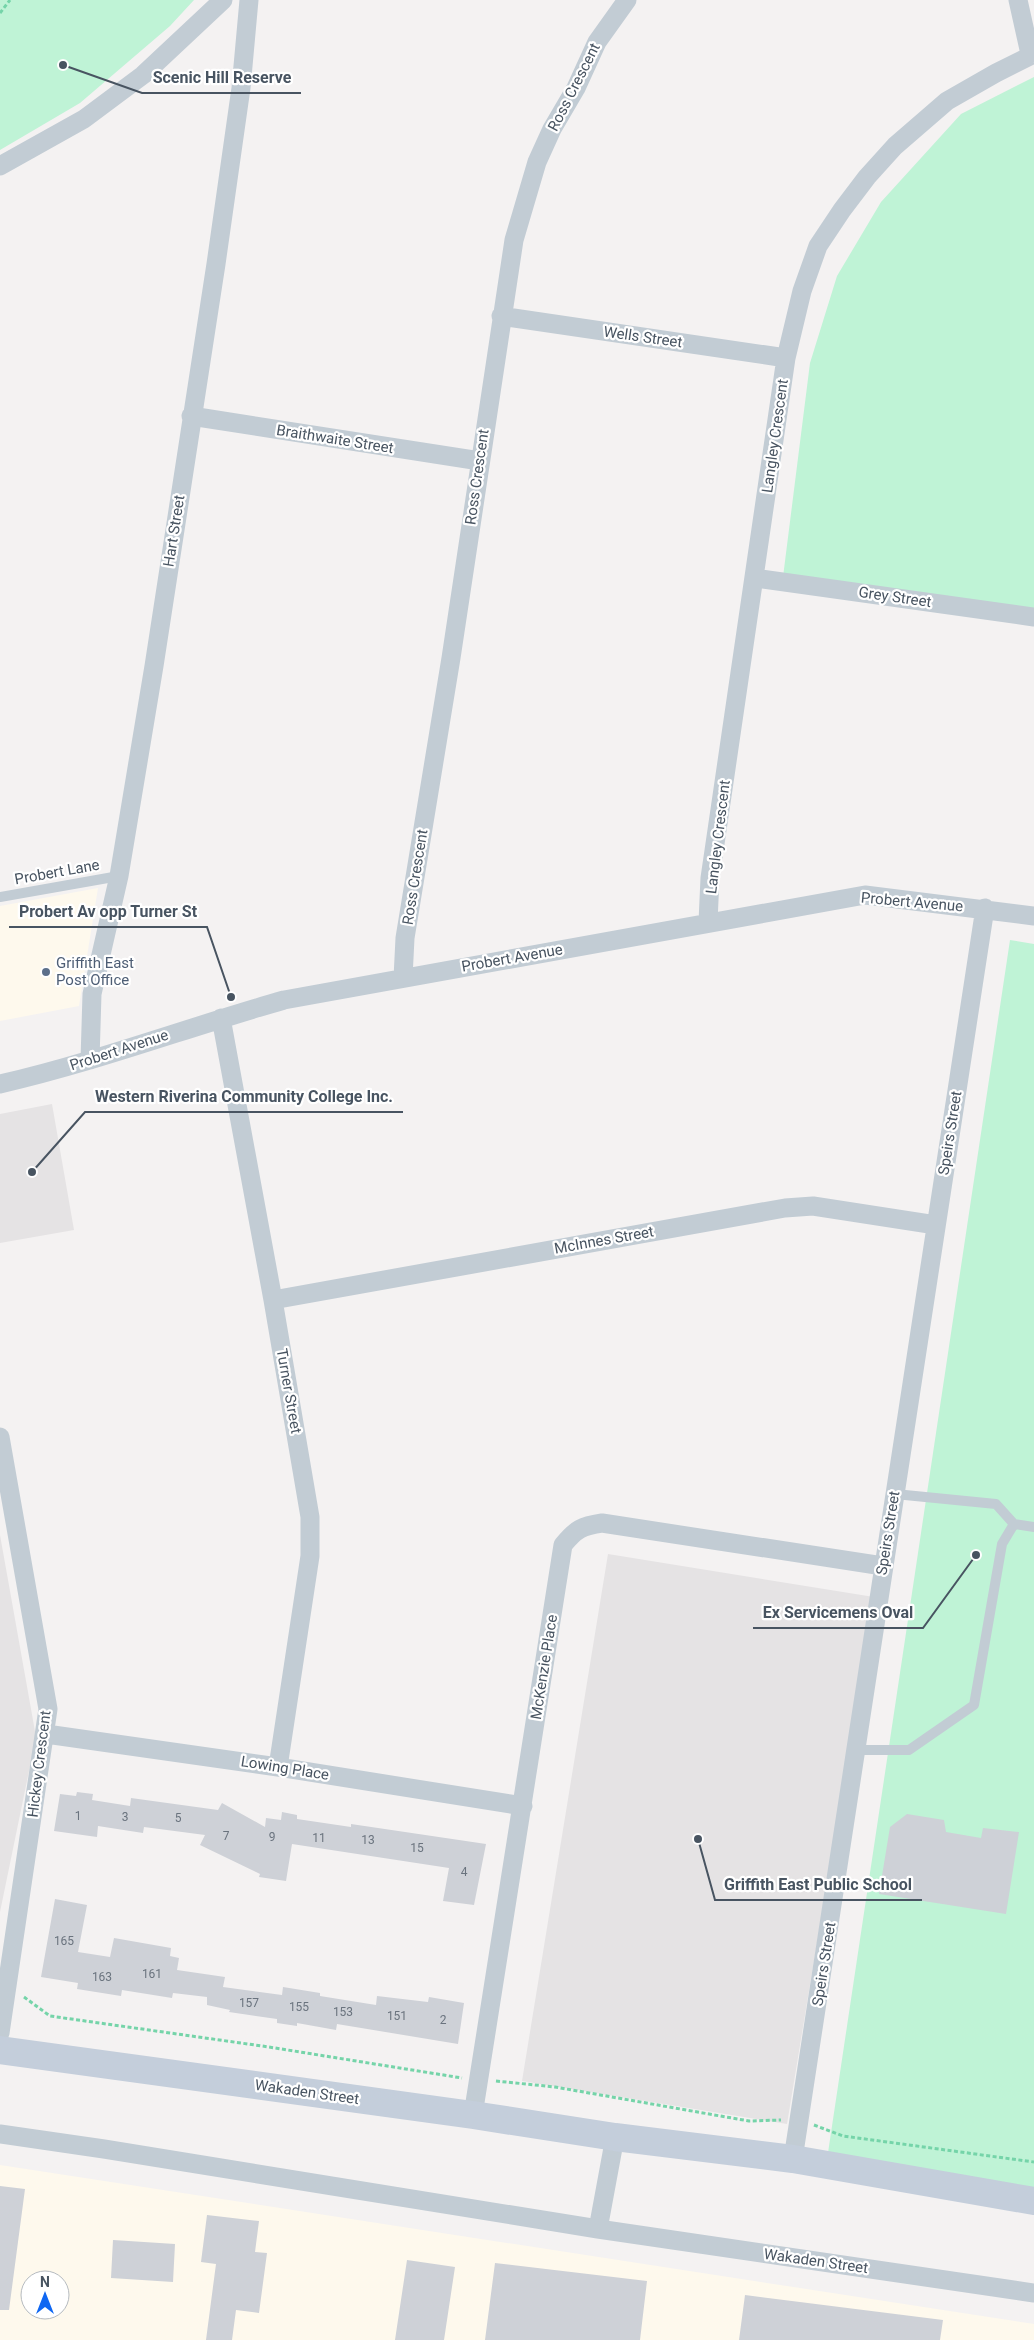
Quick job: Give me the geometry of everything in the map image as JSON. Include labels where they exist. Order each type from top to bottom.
[{"type":"main road","name":"Wakaden Street","points":[[0,2050],[473,2115],[615,2137],[794,2159],[1034,2201]]},
{"type":"street","points":[[0,166],[84,120],[143,75],[223,0]]},
{"type":"street","name":"Hart Street","points":[[90,1060],[92,994],[119,876],[230,167],[249,0]]},
{"type":"street","name":"Ross Crescent","points":[[403,978],[405,938],[451,658],[501,316],[514,240],[537,162],[552,129],[576,88],[597,42],[627,0]]},
{"type":"street","points":[[1018,0],[1032,54]]},
{"type":"street","name":"Langley Crescent","points":[[708,922],[710,878],[786,358],[802,291],[818,246],[867,177],[895,146],[947,101],[1032,54]]},
{"type":"street","name":"Wells Street","points":[[501,316],[786,358]]},
{"type":"street","name":"Braithwaite Street","points":[[191,416],[480,461]]},
{"type":"street","name":"Grey Street","points":[[755,578],[1034,617]]},
{"type":"street","name":"Probert Avenue","points":[[0,1084],[50,1073],[221,1018],[284,1000],[865,895],[985,908],[1034,916]]},
{"type":"street","name":"Speirs Street","points":[[794,2159],[883,1566],[985,908]]},
{"type":"street","name":"Turner Street","points":[[221,1018],[273,1300],[310,1517],[310,1556],[278,1767]]},
{"type":"street","name":"McInnes Street","points":[[273,1300],[785,1208],[813,1206],[936,1225]]},
{"type":"street","name":"Hickey Crescent","points":[[0,1437],[48,1709],[46,1734],[0,2033]]},
{"type":"street","name":"McKenzie Place","points":[[473,2115],[563,1545],[585,1525],[602,1523],[883,1566]]},
{"type":"street","name":"Lowing Place","points":[[46,1734],[278,1767],[523,1806]]},
{"type":"street","name":"Wakaden Street","points":[[0,2134],[104,2148],[598,2229],[1034,2293]]},
{"type":"street","points":[[598,2229],[615,2137]]},
{"type":"lane","name":"Probert Lane","points":[[0,897],[119,876]]},
{"type":"lane","points":[[895,1494],[996,1504],[1014,1524],[1034,1528]]},
{"type":"lane","points":[[856,1750],[909,1750],[974,1705],[1002,1544],[1014,1524]]},
{"type":"path","points":[[0,13],[10,0]]},
{"type":"path","points":[[5,2001],[22,1996],[50,2016],[269,2047],[478,2080],[555,2087],[748,2121],[770,2119],[820,2126],[843,2136],[1034,2162]]},
{"type":"shaded area","points":[[98,888],[79,1006],[0,1021],[0,906]]},
{"type":"shaded area","points":[[52,1104],[74,1230],[0,1243],[0,1114]]},
{"type":"shaded area","points":[[0,1535],[36,1737],[0,1912]]},
{"type":"shaded area","points":[[608,1554],[874,1597],[787,2124],[522,2081]]},
{"type":"shaded area","points":[[0,2165],[1034,2324],[1034,2340],[0,2340]]},
{"type":"green space","points":[[0,0],[194,0],[170,26],[80,103],[0,150]]},
{"type":"green space","points":[[1034,77],[1034,617],[783,577],[810,363],[837,276],[881,202],[961,114]]},
{"type":"green space","points":[[1010,940],[1034,944],[1034,2201],[826,2166]]},
{"type":"building","points":[[77,1792],[93,1794],[92,1800],[130,1806],[131,1798],[218,1810],[222,1803],[265,1827],[266,1818],[281,1820],[282,1812],[297,1815],[297,1819],[351,1827],[351,1824],[486,1844],[474,1905],[443,1901],[449,1868],[292,1844],[286,1881],[259,1877],[260,1874],[200,1845],[205,1835],[144,1827],[143,1833],[98,1826],[97,1837],[54,1831],[60,1794],[76,1796]]},
{"type":"building","points":[[907,1814],[944,1820],[946,1832],[981,1838],[983,1828],[1019,1832],[1006,1914],[879,1894],[890,1827]]},
{"type":"building","points":[[55,1899],[87,1905],[78,1952],[110,1957],[114,1938],[171,1948],[170,1956],[179,1958],[177,1970],[225,1977],[223,1987],[282,1995],[283,1987],[320,1993],[320,1996],[376,2005],[377,1996],[428,2002],[429,1997],[464,2003],[458,2044],[337,2024],[336,2030],[297,2023],[297,2026],[277,2023],[277,2019],[229,2012],[230,2010],[207,2005],[207,1997],[173,1993],[172,1998],[122,1990],[121,1996],[77,1989],[78,1983],[41,1977]]},
{"type":"building","points":[[0,2186],[25,2189],[9,2310],[0,2310]]},
{"type":"building","points":[[207,2215],[259,2221],[255,2252],[267,2253],[259,2313],[236,2310],[232,2340],[206,2340],[216,2264],[201,2262]]},
{"type":"building","points":[[113,2240],[175,2244],[173,2282],[111,2278]]},
{"type":"building","points":[[407,2260],[455,2267],[444,2340],[395,2340]]},
{"type":"building","points":[[495,2263],[647,2281],[640,2340],[485,2340]]},
{"type":"building","points":[[745,2295],[943,2320],[940,2340],[739,2340]]},
{"type":"place","name":"Scenic Hill Reserve","points":[[63,65]]},
{"type":"place","name":"Griffith East Post Office","points":[[46,972]]},
{"type":"place","name":"Probert Av opp Turner St","points":[[231,997]]},
{"type":"place","name":"Western Riverina Community College Inc.","points":[[32,1172]]},
{"type":"place","name":"Ex Servicemens Oval","points":[[976,1555]]},
{"type":"place","name":"Griffith East Public School","points":[[698,1839]]}]
